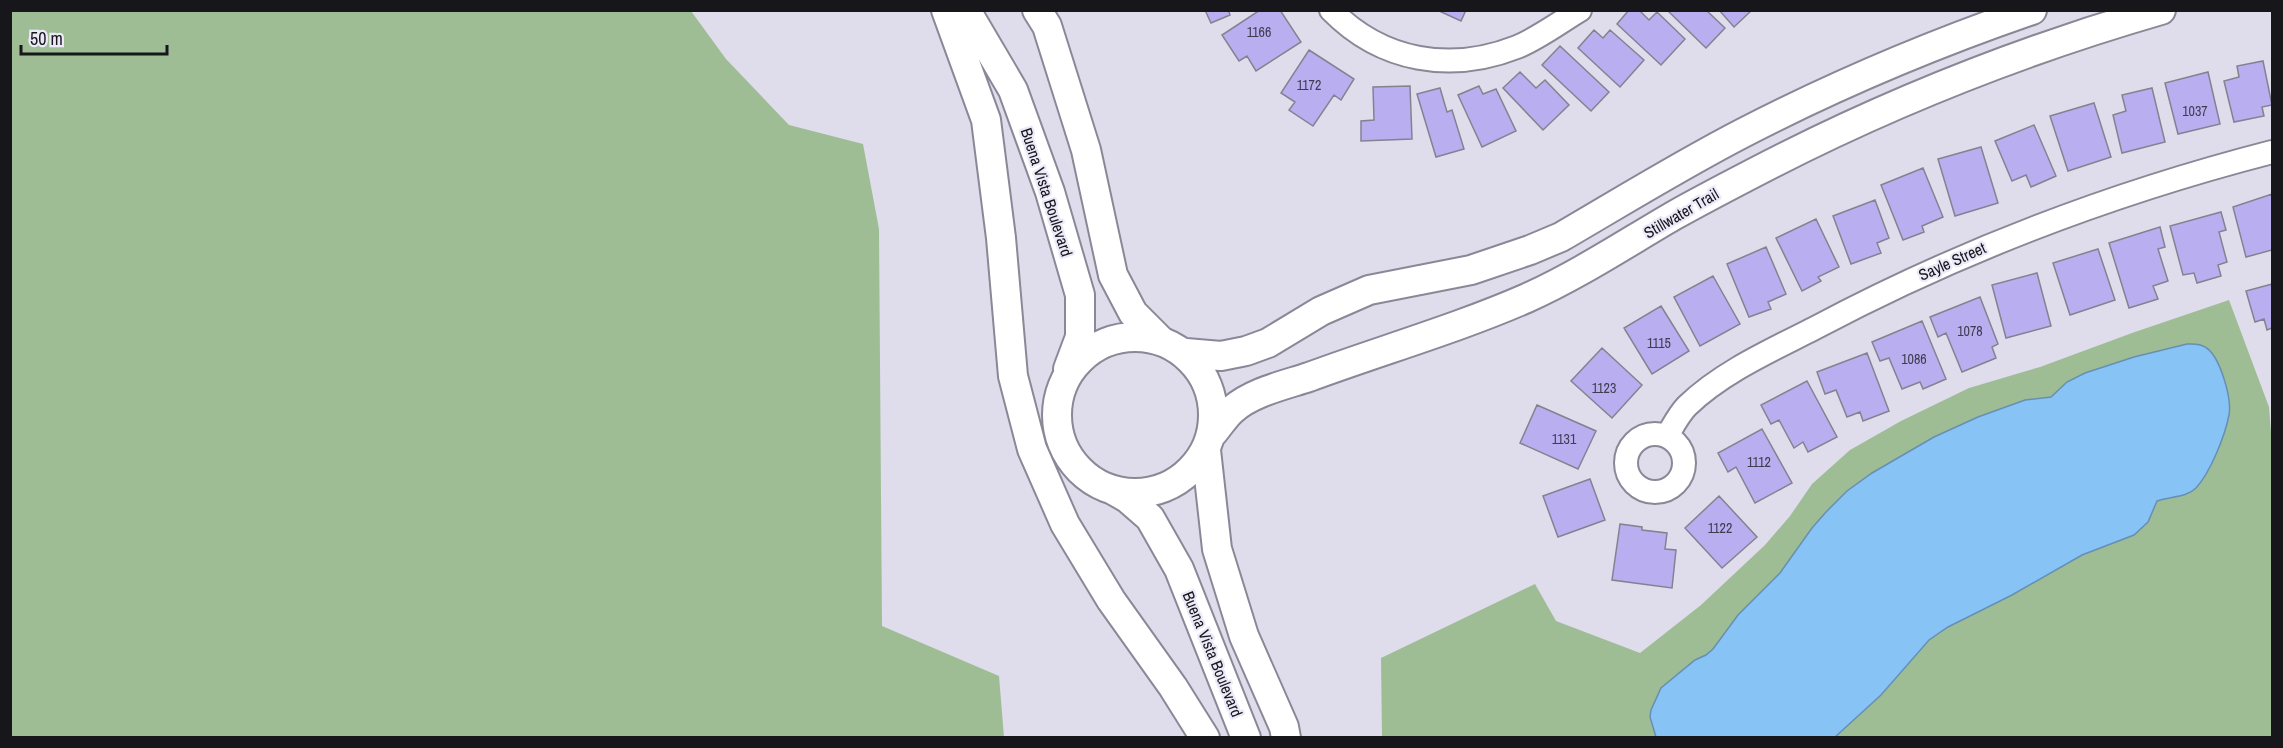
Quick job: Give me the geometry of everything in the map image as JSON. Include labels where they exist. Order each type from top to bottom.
[{"type":"main road","points":[[946,10],[986,120],[1001,238],[1013,376],[1032,449],[1065,524],[1111,600],[1173,687],[1205,738]]},
{"type":"main road","name":"Buena Vista Boulevard","points":[[966,10],[1013,90],[1050,192],[1080,295],[1080,337],[1057,406],[1058,430],[1066,453],[1081,472],[1101,486],[1125,493],[1149,492],[1173,484],[1192,470],[1209,442]]},
{"type":"main road","name":"Buena Vista Boulevard","points":[[1037,10],[1047,26],[1086,150],[1113,275],[1133,314],[1160,340]]},
{"type":"main road","points":[[1186,353],[1221,356],[1246,351],[1268,343],[1321,310],[1369,290],[1471,270],[1530,250],[1561,237],[1743,133],[1906,57],[2032,10]]},
{"type":"main road","name":"Stillwater Trail","points":[[1209,442],[1233,409],[1255,397],[1462,325],[1554,286],[1672,217],[1771,164],[1893,106],[2023,54],[2089,31],[2161,10]]},
{"type":"main road","name":"Buena Vista Boulevard","points":[[1063,383],[1075,364],[1093,348],[1114,339],[1137,336],[1160,340],[1186,353],[1202,372],[1211,393],[1215,416],[1209,442],[1217,549],[1244,636],[1284,727],[1286,738]]},
{"type":"main road","name":"Buena Vista Boulevard","points":[[1112,489],[1127,498],[1150,518],[1179,569],[1246,738]]},
{"type":"street","points":[[1331,10],[1345,25],[1393,51],[1420,59],[1456,62],[1488,57],[1520,46],[1543,20],[1580,10]]},
{"type":"street","name":"Sayle Street","points":[[1666,436],[1685,408],[1703,392],[1722,380],[1868,300],[1935,268],[2014,235],[2116,198],[2211,168],[2272,152]]},
{"type":"green space","points":[[10,11],[691,11],[726,59],[789,125],[863,144],[879,229],[882,626],[999,676],[1004,737],[11,737]]},
{"type":"green space","points":[[2229,300],[2269,407],[2272,445],[2272,737],[1382,737],[1381,658],[1535,584],[1556,621],[1640,653],[1701,605],[1765,545],[1790,516],[1812,484],[1850,450],[1901,421],[1969,388],[2040,367]]},
{"type":"water","points":[[2187,344],[2203,346],[2216,359],[2229,399],[2227,424],[2212,464],[2196,488],[2183,495],[2157,501],[2148,522],[2134,535],[2082,555],[2012,595],[1948,627],[1929,640],[1881,695],[1835,737],[1656,737],[1650,717],[1661,688],[1695,660],[1713,649],[1738,615],[1780,573],[1812,528],[1847,491],[1872,473],[1934,437],[1978,417],[2025,400],[2051,397],[2067,382],[2085,373],[2134,357]]},
{"type":"building","points":[[1205,10],[1232,10],[1229,12],[1230,15],[1211,23]]},
{"type":"building","points":[[1260,10],[1280,10],[1301,42],[1256,71],[1247,56],[1239,61],[1222,35]]},
{"type":"building","points":[[1437,10],[1466,10],[1461,21]]},
{"type":"building","points":[[1629,10],[1639,10],[1649,20],[1657,12],[1685,39],[1661,65],[1617,24]]},
{"type":"building","points":[[1667,10],[1706,10],[1725,28],[1706,48]]},
{"type":"building","points":[[1719,10],[1752,10],[1734,27]]},
{"type":"building","points":[[1594,30],[1603,38],[1610,30],[1644,60],[1620,87],[1578,48]]},
{"type":"building","points":[[1560,46],[1609,92],[1591,111],[1542,65]]},
{"type":"building","points":[[1309,50],[1354,79],[1341,100],[1334,95],[1313,126],[1289,110],[1295,102],[1281,93]]},
{"type":"building","points":[[2263,61],[2272,105],[2262,107],[2264,116],[2234,122],[2224,81],[2239,77],[2237,66]]},
{"type":"building","points":[[1520,72],[1536,88],[1545,80],[1569,105],[1543,130],[1503,88]]},
{"type":"building","points":[[2208,72],[2220,124],[2178,134],[2165,83]]},
{"type":"building","points":[[1410,86],[1412,139],[1361,141],[1361,121],[1374,120],[1373,87]]},
{"type":"building","points":[[1479,86],[1483,94],[1496,89],[1516,131],[1482,147],[1458,95]]},
{"type":"building","points":[[1440,88],[1447,112],[1452,110],[1464,149],[1436,157],[1417,94]]},
{"type":"building","points":[[2152,88],[2165,142],[2122,153],[2113,115],[2126,111],[2122,95]]},
{"type":"building","points":[[2094,103],[2111,157],[2068,171],[2050,116]]},
{"type":"building","points":[[2034,125],[2056,176],[2031,187],[2026,175],[2012,181],[1995,141]]},
{"type":"building","points":[[1981,147],[1998,203],[1955,216],[1938,159]]},
{"type":"building","points":[[1923,168],[1943,217],[1922,226],[1924,232],[1903,240],[1881,185]]},
{"type":"building","points":[[2272,194],[2272,250],[2246,257],[2233,207]]},
{"type":"building","points":[[1875,200],[1889,238],[1877,243],[1881,253],[1851,264],[1833,216]]},
{"type":"building","points":[[2221,212],[2226,230],[2219,232],[2227,262],[2218,265],[2221,276],[2197,283],[2194,273],[2183,275],[2170,226]]},
{"type":"building","points":[[1816,219],[1839,267],[1818,277],[1821,281],[1802,291],[1776,238]]},
{"type":"building","points":[[2160,227],[2165,247],[2158,249],[2168,281],[2153,286],[2158,299],[2129,308],[2109,243]]},
{"type":"building","points":[[1766,247],[1786,294],[1768,302],[1771,309],[1749,317],[1727,264]]},
{"type":"building","points":[[2098,249],[2115,300],[2070,315],[2053,263]]},
{"type":"building","points":[[2037,273],[2051,326],[2006,338],[1992,285]]},
{"type":"building","points":[[1713,276],[1740,324],[1700,346],[1674,297]]},
{"type":"building","points":[[2272,284],[2272,328],[2267,330],[2264,319],[2255,322],[2246,291]]},
{"type":"building","points":[[1980,297],[1998,344],[1992,347],[1996,358],[1962,372],[1946,333],[1938,337],[1930,317]]},
{"type":"building","points":[[1661,306],[1689,351],[1652,374],[1624,328]]},
{"type":"building","points":[[1922,321],[1946,379],[1923,389],[1920,382],[1902,389],[1889,358],[1880,361],[1872,342]]},
{"type":"building","points":[[1602,348],[1642,385],[1612,418],[1571,381]]},
{"type":"building","points":[[1867,353],[1889,411],[1863,421],[1860,412],[1847,417],[1836,390],[1825,394],[1817,372]]},
{"type":"building","points":[[1807,381],[1837,437],[1808,452],[1803,442],[1794,448],[1779,420],[1771,424],[1761,405]]},
{"type":"building","points":[[1537,405],[1596,431],[1578,469],[1520,443]]},
{"type":"building","points":[[1762,429],[1792,483],[1755,503],[1736,467],[1728,472],[1718,453]]},
{"type":"building","points":[[1590,479],[1605,520],[1558,537],[1543,496]]},
{"type":"building","points":[[1719,496],[1757,537],[1722,568],[1685,528]]},
{"type":"building","points":[[1620,524],[1667,533],[1665,549],[1676,550],[1672,588],[1612,580]]}]
